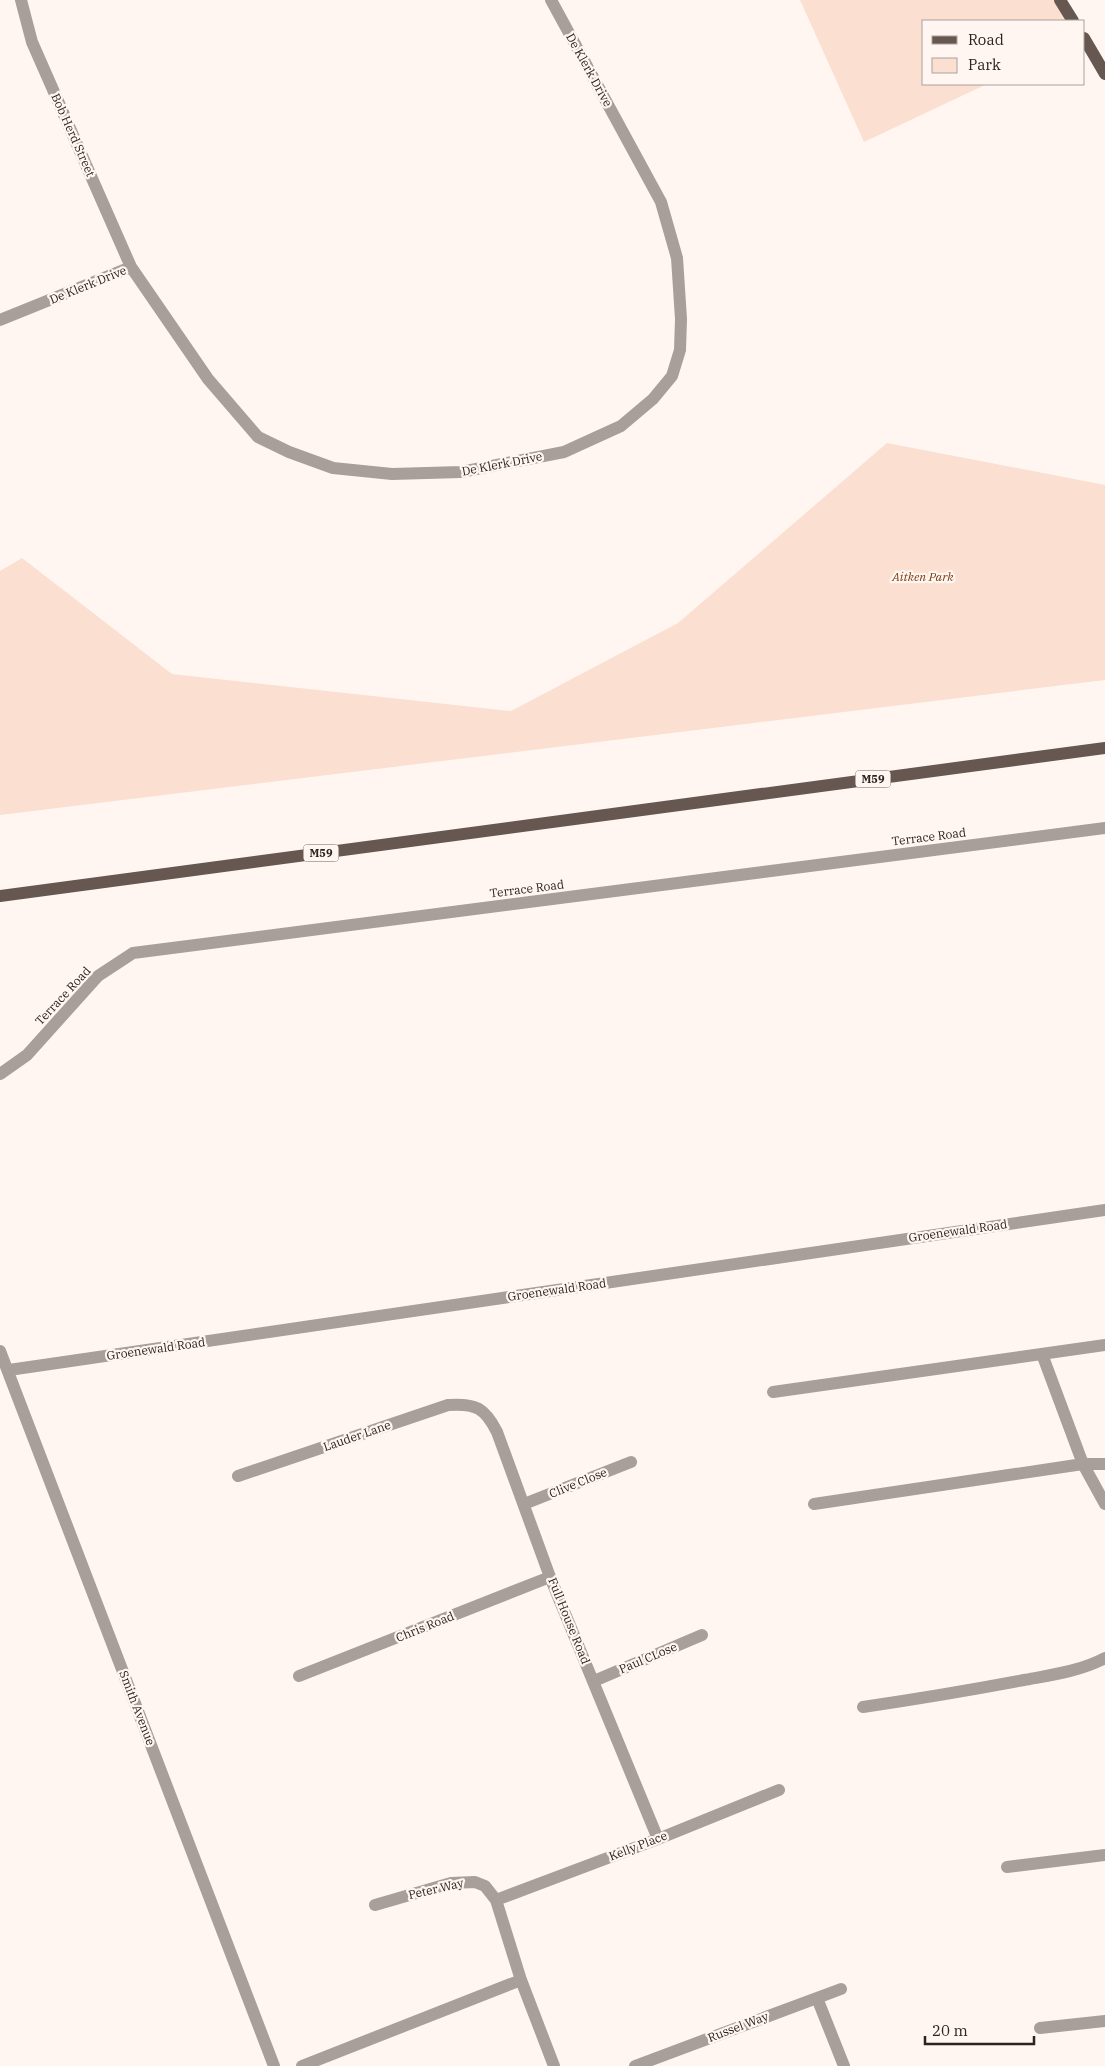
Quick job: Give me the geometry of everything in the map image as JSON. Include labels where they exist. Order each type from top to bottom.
[{"type":"main road","points":[[1060,0],[1072,20]]},
{"type":"main road","points":[[1085,40],[1105,74]]},
{"type":"main road","name":"M59","points":[[0,896],[1105,748]]},
{"type":"street","name":"Bob Herd Street","points":[[21,0],[32,42],[131,267]]},
{"type":"street","name":"De Klerk Drive","points":[[0,320],[131,267],[208,379],[258,437],[290,452],[333,468],[392,474],[461,472],[564,452],[621,426],[653,399],[672,376],[680,350],[681,319],[677,258],[661,202],[551,0]]},
{"type":"street","name":"Terrace Road","points":[[0,1074],[27,1055],[98,976],[133,953],[1105,828]]},
{"type":"street","name":"Groenewald Road","points":[[9,1370],[1105,1210]]},
{"type":"street","points":[[773,1392],[1105,1345]]},
{"type":"street","name":"Smith Avenue","points":[[0,1351],[9,1370],[274,2066]]},
{"type":"street","points":[[1042,1354],[1083,1464],[1105,1504]]},
{"type":"street","name":"Lauder Lane","points":[[238,1476],[448,1405],[463,1404],[477,1408]]},
{"type":"street","name":"Full House Road","points":[[477,1408],[488,1415],[498,1432],[550,1577],[658,1839]]},
{"type":"street","name":"Clive Close","points":[[524,1504],[631,1462]]},
{"type":"street","points":[[814,1504],[1083,1464],[1105,1464]]},
{"type":"street","name":"Chris Road","points":[[299,1676],[550,1577]]},
{"type":"street","name":"Paul CLose","points":[[594,1681],[702,1635]]},
{"type":"street","points":[[863,1707],[1056,1674],[1095,1664],[1105,1658]]},
{"type":"street","name":"Kelly Place","points":[[496,1900],[658,1839],[779,1790]]},
{"type":"street","points":[[1007,1867],[1105,1855]]},
{"type":"street","name":"Peter Way","points":[[375,1905],[451,1883],[475,1882],[485,1886],[496,1900],[522,1980]]},
{"type":"street","points":[[302,2066],[522,1980],[554,2066]]},
{"type":"street","name":"Russel Way","points":[[635,2066],[841,1989]]},
{"type":"street","points":[[817,1998],[844,2066]]},
{"type":"street","points":[[1040,2028],[1105,2021]]},
{"type":"green space","points":[[800,0],[1059,0],[1071,20],[922,20],[922,85],[985,85],[864,142]]},
{"type":"green space","name":"Aitken Park","points":[[887,443],[1105,485],[1105,680],[0,815],[0,571],[22,558],[172,674],[511,711],[678,623]]}]
